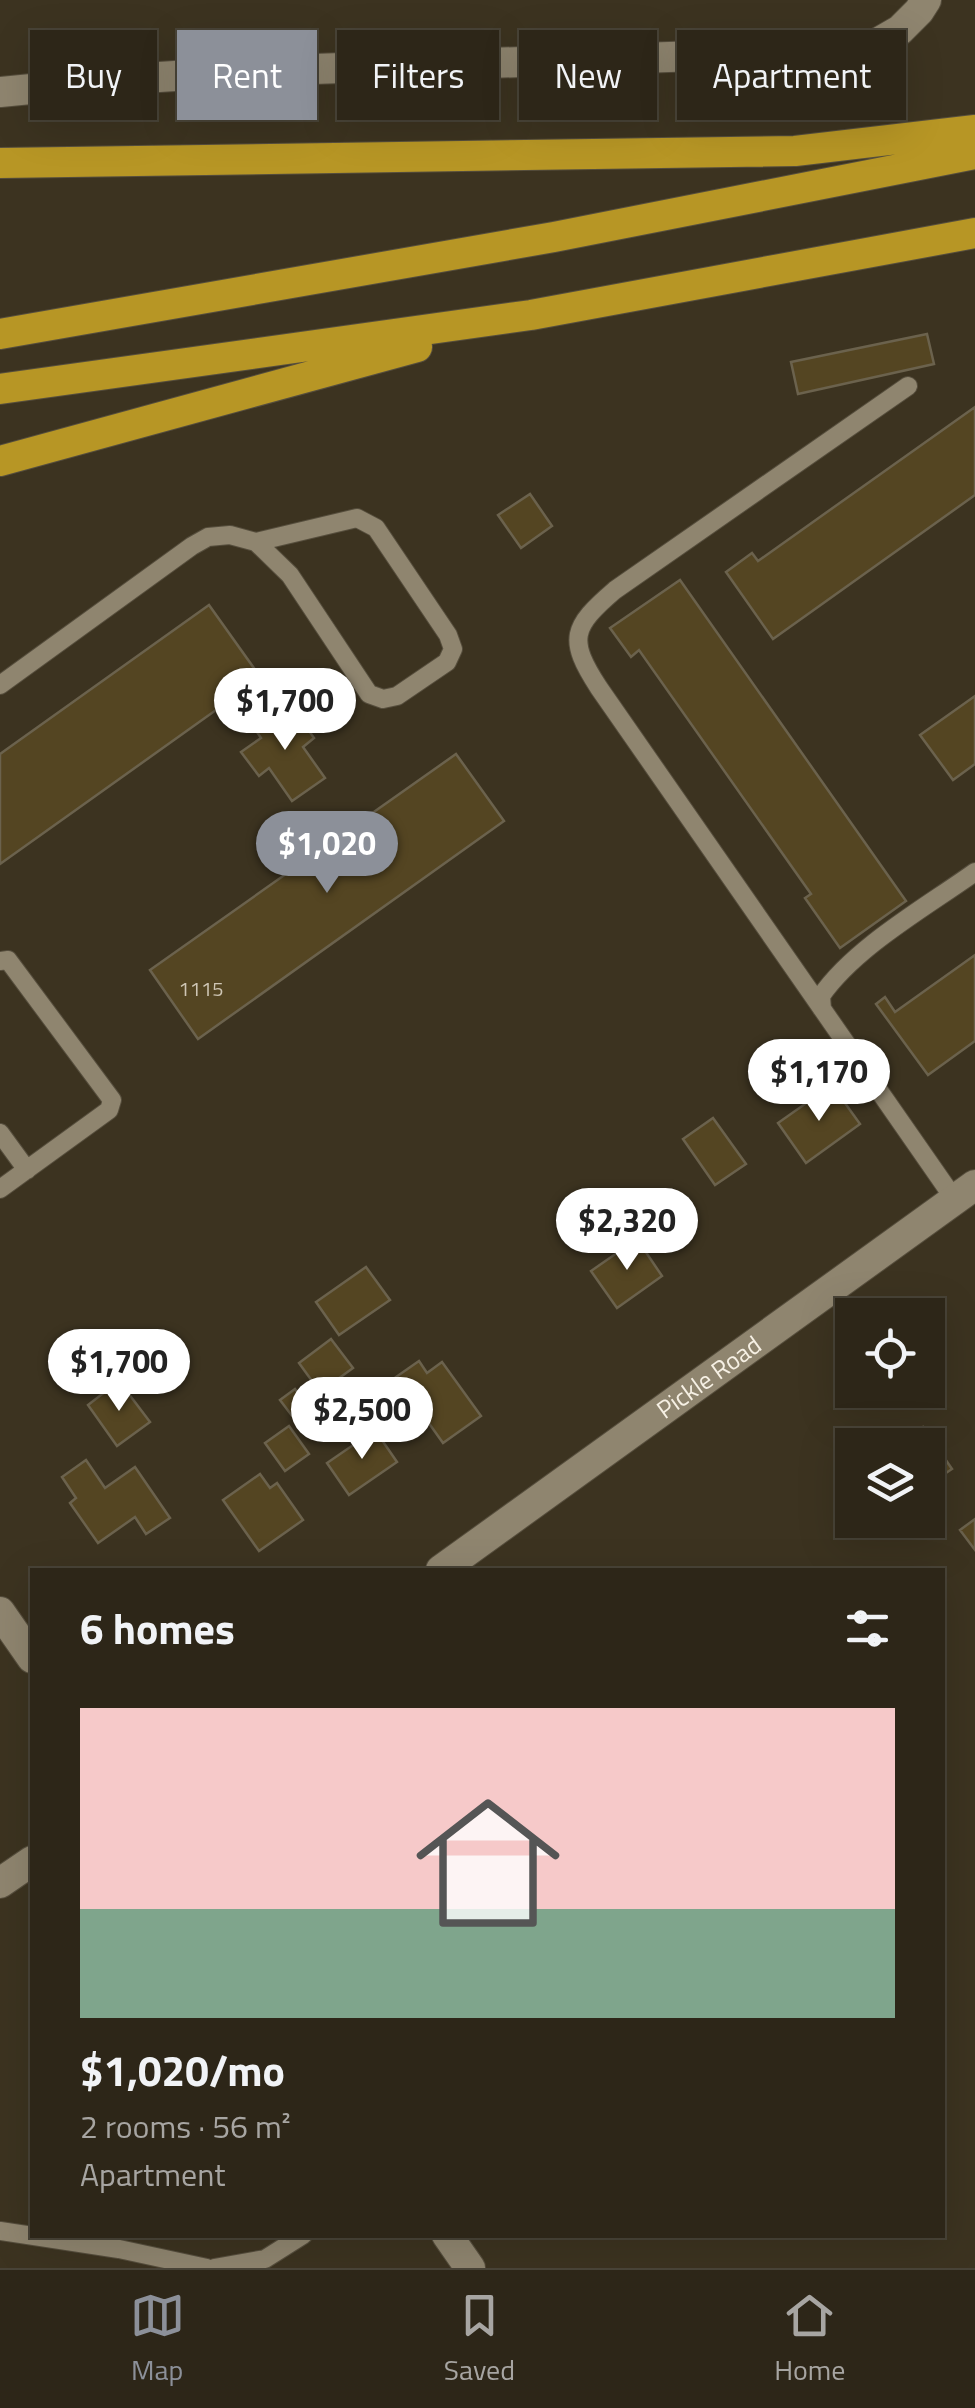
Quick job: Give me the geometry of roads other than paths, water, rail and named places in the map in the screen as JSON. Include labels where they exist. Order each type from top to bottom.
[{"type":"highway","points":[[0,162],[796,151],[975,130]]},
{"type":"highway","points":[[0,334],[534,241],[975,154]]},
{"type":"highway","points":[[0,389],[531,315],[975,232]]},
{"type":"highway","points":[[0,461],[531,315]]},
{"type":"street","points":[[0,92],[255,71],[757,54],[874,46],[900,30],[926,0]]},
{"type":"street","name":"Pickle Road","points":[[443,1568],[965,1192]]},
{"type":"street","points":[[0,1612],[30,1655]]},
{"type":"street","points":[[0,1883],[30,1862]]},
{"type":"street","points":[[448,2238],[470,2268]]},
{"type":"lane","points":[[908,386],[615,590],[595,607],[579,630],[578,639],[580,657],[599,688],[822,1010],[965,1192]]},
{"type":"lane","points":[[0,686],[208,537],[230,536],[256,542],[356,518],[376,528],[448,634],[453,649],[447,662],[398,696],[383,699],[369,694],[290,575],[256,542]]},
{"type":"lane","points":[[822,1010],[821,996],[836,975],[975,872]]},
{"type":"lane","points":[[0,960],[8,960],[112,1100],[110,1110],[0,1190]]},
{"type":"lane","points":[[0,1132],[27,1170]]},
{"type":"lane","points":[[0,2232],[30,2236]]},
{"type":"lane","points":[[42,2238],[211,2268],[265,2259],[298,2238]]}]
